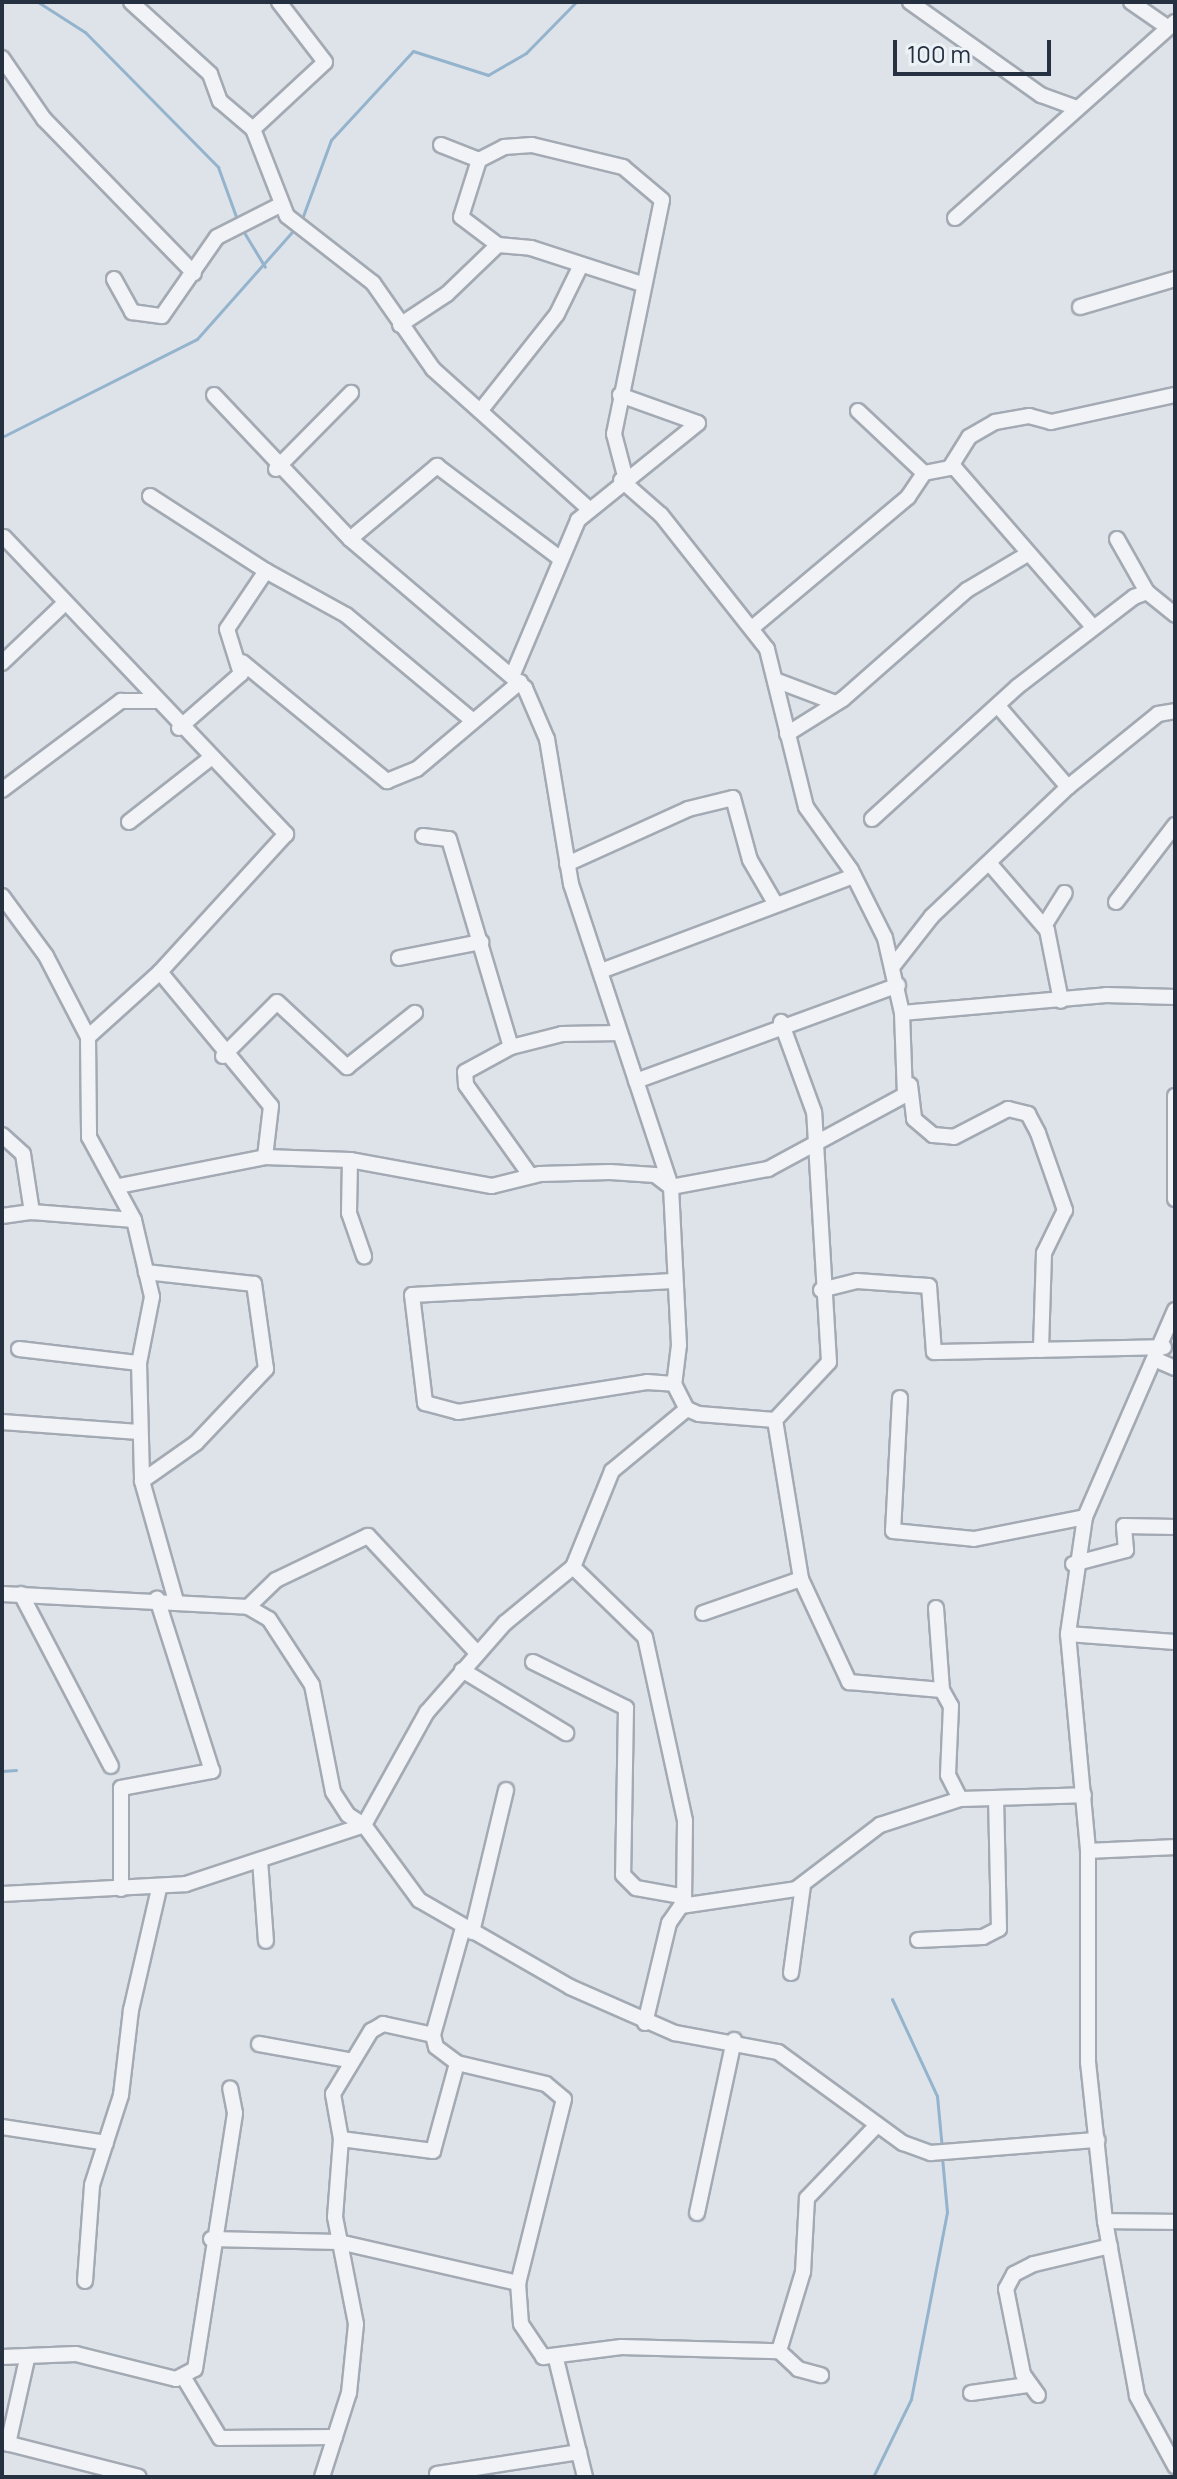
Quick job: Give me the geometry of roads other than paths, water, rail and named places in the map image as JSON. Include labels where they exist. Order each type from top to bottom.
[{"type":"street","points":[[131,2],[210,74],[220,101],[253,129],[278,206],[373,283],[433,369],[590,510]]},
{"type":"street","points":[[253,129],[325,62],[279,2]]},
{"type":"street","points":[[910,2],[1041,95],[1076,108]]},
{"type":"street","points":[[955,218],[1171,24],[1131,2]]},
{"type":"street","points":[[2,58],[44,119],[194,273]]},
{"type":"street","points":[[441,145],[479,160]]},
{"type":"street","points":[[642,284],[580,267],[531,248],[498,245],[461,217],[479,160],[504,147],[532,145],[637,176],[662,200],[663,214],[642,284],[614,434],[623,478],[661,515],[767,649],[806,807],[854,876],[893,966],[902,1013],[912,1108],[925,1131],[945,1139],[1008,1109],[1028,1114],[1065,1210],[1041,1267],[1041,1350]]},
{"type":"street","points":[[114,279],[132,312],[147,319],[162,316],[217,237],[278,206]]},
{"type":"street","points":[[400,325],[447,294],[498,245]]},
{"type":"street","points":[[481,410],[557,314],[580,267]]},
{"type":"street","points":[[1080,307],[1175,279]]},
{"type":"street","points":[[276,469],[351,393]]},
{"type":"street","points":[[214,395],[276,469],[350,539],[516,678],[547,739],[567,864],[671,1187],[674,1384],[687,1409]]},
{"type":"street","points":[[266,571],[227,629],[242,662],[387,781],[417,769],[516,678],[561,559],[590,510],[623,478],[699,420],[620,395]]},
{"type":"street","points":[[752,628],[908,497],[924,473],[951,466],[969,437],[995,422],[1029,416],[1051,422],[1175,395]]},
{"type":"street","points":[[858,411],[924,473]]},
{"type":"street","points":[[350,539],[437,466],[561,559]]},
{"type":"street","points":[[951,466],[1026,555],[1093,627]]},
{"type":"street","points":[[150,496],[266,571],[346,615],[471,719]]},
{"type":"street","points":[[4,537],[179,728],[212,757],[286,834],[160,972],[88,1037]]},
{"type":"street","points":[[1117,539],[1147,592],[1175,613]]},
{"type":"street","points":[[787,734],[836,703],[967,590],[1026,555]]},
{"type":"street","points":[[872,819],[998,706],[1093,627],[1147,592]]},
{"type":"street","points":[[2,663],[64,604]]},
{"type":"street","points":[[179,728],[232,685],[242,662]]},
{"type":"street","points":[[775,680],[836,703]]},
{"type":"street","points":[[2,790],[121,701],[155,701]]},
{"type":"street","points":[[998,706],[1068,787]]},
{"type":"street","points":[[893,966],[1068,787],[1165,709],[1175,711]]},
{"type":"street","points":[[129,822],[212,757]]},
{"type":"street","points":[[567,864],[688,809],[733,798],[750,860],[775,903]]},
{"type":"street","points":[[1116,902],[1175,825]]},
{"type":"street","points":[[423,836],[449,839],[511,1047]]},
{"type":"street","points":[[990,864],[1044,926],[1061,1001]]},
{"type":"street","points":[[601,971],[775,903],[833,890],[854,876]]},
{"type":"street","points":[[1044,926],[1065,893]]},
{"type":"street","points":[[2,896],[46,956],[88,1037],[89,1137],[119,1186],[134,1220],[146,1272],[149,1333],[139,1363],[142,1481],[176,1601]]},
{"type":"street","points":[[399,958],[481,942]]},
{"type":"street","points":[[160,972],[223,1056],[271,1106],[265,1157]]},
{"type":"street","points":[[636,1081],[781,1022],[898,985]]},
{"type":"street","points":[[902,1013],[1061,1001],[1175,997]]},
{"type":"street","points":[[223,1056],[277,1002],[347,1067],[415,1013]]},
{"type":"street","points":[[775,1420],[828,1368],[821,1290],[817,1141],[803,1067],[781,1022]]},
{"type":"street","points":[[530,1175],[466,1085],[471,1065],[511,1047],[562,1034],[620,1033]]},
{"type":"street","points":[[119,1186],[265,1157],[350,1160],[492,1186],[530,1175],[655,1175],[671,1187],[768,1169],[897,1102],[910,1085]]},
{"type":"street","points":[[1175,1096],[1175,1199]]},
{"type":"street","points":[[897,1102],[912,1108]]},
{"type":"street","points":[[2,1135],[23,1154],[32,1212]]},
{"type":"street","points":[[350,1160],[349,1213],[364,1256]]},
{"type":"street","points":[[2,1216],[32,1212],[134,1220]]},
{"type":"street","points":[[142,1481],[196,1443],[266,1369],[254,1284],[146,1272]]},
{"type":"street","points":[[673,1281],[412,1295],[417,1376],[432,1410],[674,1384]]},
{"type":"street","points":[[821,1290],[857,1281],[929,1286],[934,1352],[1041,1350],[1161,1354],[1175,1368]]},
{"type":"street","points":[[1173,2464],[1137,2396],[1105,2221],[1088,2062],[1088,1851],[1068,1634],[1073,1564],[1085,1517],[1161,1354],[1175,1311]]},
{"type":"street","points":[[19,1349],[139,1363]]},
{"type":"street","points":[[900,1398],[893,1531],[974,1539],[1085,1517]]},
{"type":"street","points":[[2,1894],[159,1889],[260,1860],[364,1825],[427,1712],[477,1653],[573,1567],[612,1471],[687,1409],[775,1420]]},
{"type":"street","points":[[775,1420],[801,1579],[849,1682],[942,1690]]},
{"type":"street","points":[[2,1422],[139,1432]]},
{"type":"street","points":[[1073,1564],[1126,1550],[1124,1526],[1175,1527]]},
{"type":"street","points":[[248,1607],[276,1580],[368,1536],[477,1653]]},
{"type":"street","points":[[573,1567],[645,1637],[685,1821],[682,1900],[669,1923],[645,2023]]},
{"type":"street","points":[[703,1613],[801,1579]]},
{"type":"street","points":[[2,1594],[157,1599],[248,1607],[290,1641],[312,1685],[333,1792],[364,1825],[419,1900],[467,1930],[645,2023],[778,2052],[877,2125],[931,2153],[1097,2140]]},
{"type":"street","points":[[21,1594],[111,1766]]},
{"type":"street","points":[[121,1889],[121,1788],[212,1771],[157,1599]]},
{"type":"street","points":[[936,1608],[942,1690],[951,1706],[948,1775],[960,1799]]},
{"type":"street","points":[[1068,1634],[1175,1642]]},
{"type":"street","points":[[533,1662],[626,1708],[623,1875],[636,1888],[682,1900],[803,1885],[880,1825],[960,1799],[1084,1795]]},
{"type":"street","points":[[462,1670],[566,1733]]},
{"type":"street","points":[[506,1790],[467,1930],[433,2035],[444,2057],[457,2063],[546,2084],[564,2099],[518,2283],[521,2324],[532,2350],[556,2359],[621,2347],[779,2351],[798,2369],[821,2375]]},
{"type":"street","points":[[918,1940],[983,1937],[999,1929],[996,1800]]},
{"type":"street","points":[[1088,1851],[1175,1847]]},
{"type":"street","points":[[260,1860],[266,1941]]},
{"type":"street","points":[[791,1973],[803,1885]]},
{"type":"street","points":[[85,2281],[92,2185],[128,2066],[131,2010],[159,1889]]},
{"type":"street","points":[[322,2477],[349,2393],[356,2324],[339,2242],[341,2139],[333,2094],[348,2060],[383,2024],[433,2035]]},
{"type":"street","points":[[697,2213],[734,2040]]},
{"type":"street","points":[[259,2044],[348,2060]]},
{"type":"street","points":[[341,2139],[433,2151],[457,2063]]},
{"type":"street","points":[[184,2378],[201,2357],[211,2239],[235,2113],[230,2088]]},
{"type":"street","points":[[779,2351],[803,2272],[807,2198],[877,2125]]},
{"type":"street","points":[[2,2127],[106,2143]]},
{"type":"street","points":[[1105,2221],[1175,2222]]},
{"type":"street","points":[[211,2239],[339,2242],[518,2283]]},
{"type":"street","points":[[971,2393],[1033,2390],[1006,2304],[1014,2274],[1073,2250],[1110,2246]]},
{"type":"street","points":[[2,2357],[27,2359],[76,2354],[144,2376],[184,2378]]},
{"type":"street","points":[[27,2359],[5,2443],[139,2477]]},
{"type":"street","points":[[556,2359],[585,2477]]},
{"type":"street","points":[[184,2378],[220,2438],[335,2437]]},
{"type":"street","points":[[437,2474],[482,2474],[579,2452]]},
{"type":"waterway","points":[[38,2],[85,32],[218,167],[238,222]]},
{"type":"waterway","points":[[303,216],[331,140],[413,51],[488,75],[526,53],[576,2]]},
{"type":"waterway","points":[[242,229],[265,267]]},
{"type":"waterway","points":[[2,437],[197,339],[293,231]]},
{"type":"waterway","points":[[2,1771],[16,1770]]},
{"type":"waterway","points":[[892,1999],[937,2096],[942,2149]]},
{"type":"waterway","points":[[873,2477],[911,2399],[947,2212],[942,2157]]}]
